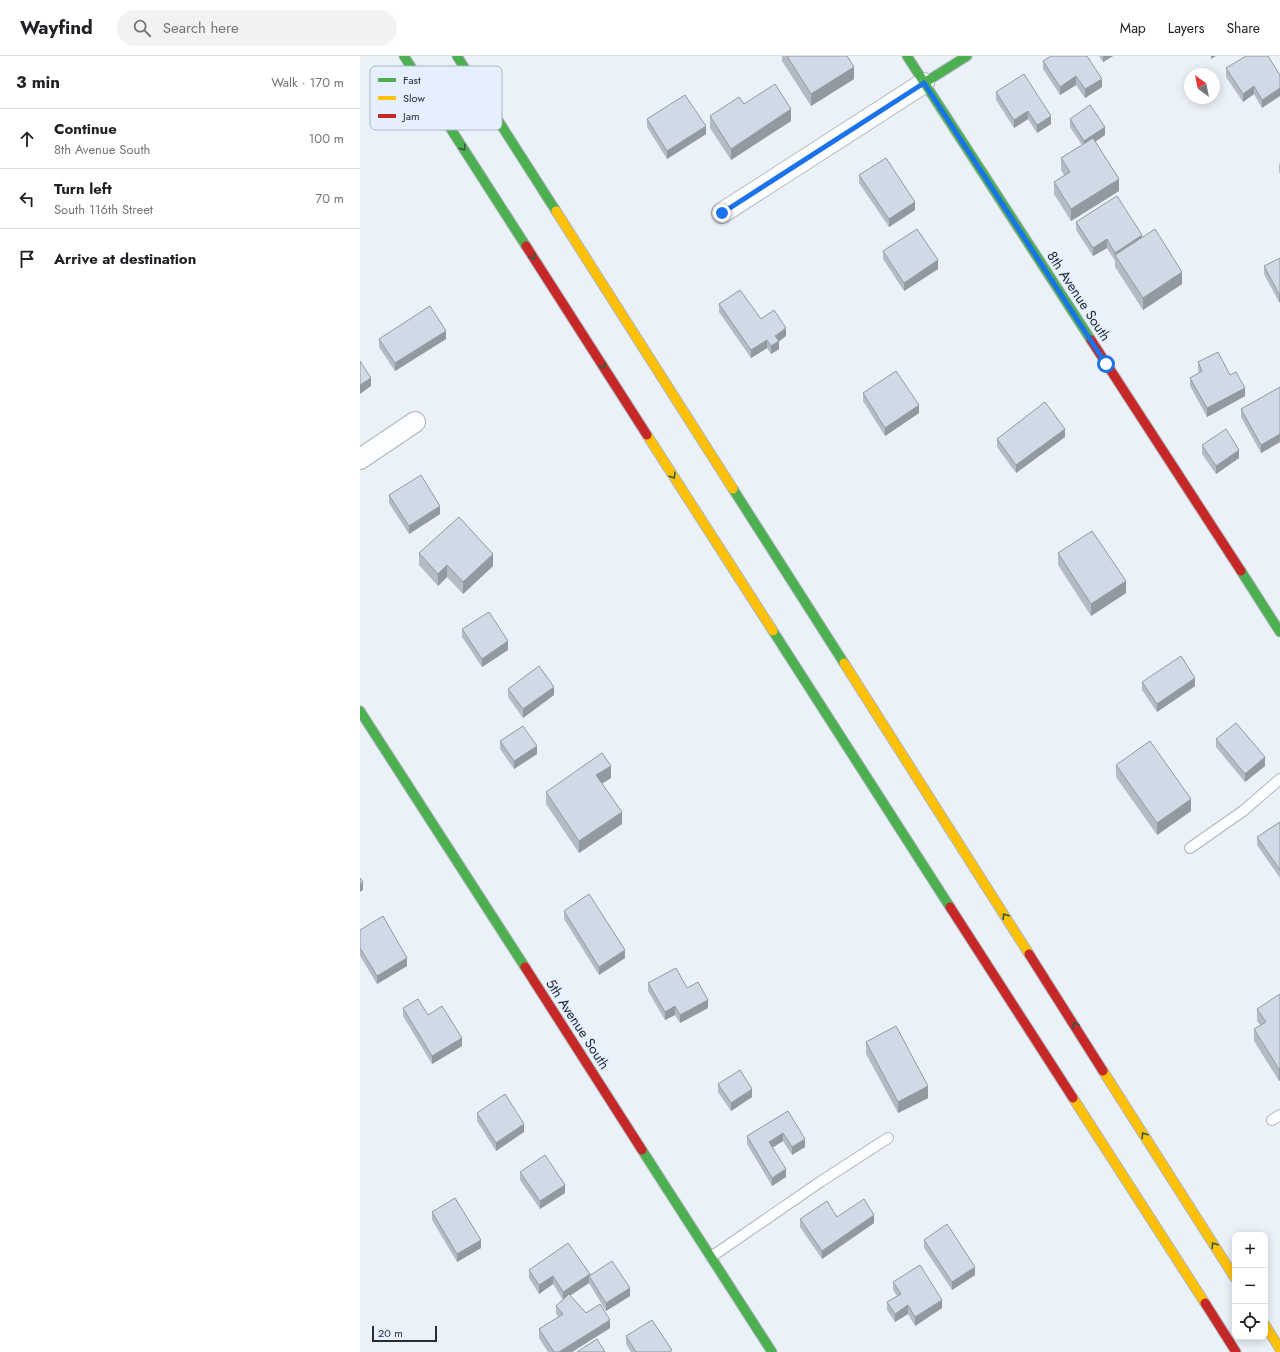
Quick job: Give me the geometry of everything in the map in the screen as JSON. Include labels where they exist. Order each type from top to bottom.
[{"type":"main road","points":[[404,56],[410,66]]},
{"type":"main road","points":[[457,56],[463,66]]},
{"type":"main road","name":"8th Avenue South","points":[[907,56],[1280,632]]},
{"type":"main road","points":[[924,83],[967,56]]},
{"type":"main road","points":[[502,126],[1232,1273]]},
{"type":"main road","points":[[452,130],[1236,1352]]},
{"type":"main road","name":"5th Avenue South","points":[[360,711],[772,1352]]},
{"type":"main road","points":[[1268,1330],[1280,1349]]},
{"type":"street","points":[[722,213],[924,83]]},
{"type":"street","points":[[360,459],[415,422]]},
{"type":"lane","points":[[1190,848],[1243,811],[1280,779]]},
{"type":"lane","points":[[711,1257],[820,1182],[888,1138]]},
{"type":"building","points":[[787,56],[847,56],[854,67],[811,94]]},
{"type":"building","points":[[1051,56],[1087,56],[1102,79],[1085,89],[1076,76],[1060,87],[1043,61]]},
{"type":"building","points":[[1246,56],[1268,56],[1280,75],[1280,88],[1262,100],[1254,86],[1243,94],[1226,68]]},
{"type":"building","points":[[1024,74],[1051,116],[1037,125],[1028,111],[1014,120],[996,92]]},
{"type":"building","points":[[775,84],[791,109],[731,149],[710,116],[739,97],[744,104]]},
{"type":"building","points":[[685,95],[706,126],[667,151],[647,119]]},
{"type":"building","points":[[1090,105],[1105,127],[1084,141],[1070,119]]},
{"type":"building","points":[[1093,138],[1119,179],[1071,209],[1054,182],[1070,172],[1061,158]]},
{"type":"building","points":[[886,158],[915,202],[889,219],[859,175]]},
{"type":"building","points":[[1117,196],[1142,235],[1115,253],[1107,239],[1093,248],[1076,222]]},
{"type":"building","points":[[917,229],[938,260],[904,283],[883,251]]},
{"type":"building","points":[[1155,229],[1182,272],[1143,298],[1115,255]]},
{"type":"building","points":[[1280,258],[1280,294],[1279,294],[1264,266]]},
{"type":"building","points":[[740,290],[761,319],[774,310],[786,328],[775,336],[779,341],[771,346],[767,340],[751,350],[719,304]]},
{"type":"building","points":[[430,306],[446,331],[395,363],[379,339]]},
{"type":"building","points":[[1218,352],[1230,375],[1236,372],[1245,388],[1207,408],[1190,378],[1202,371],[1198,362]]},
{"type":"building","points":[[360,361],[371,378],[360,385]]},
{"type":"building","points":[[896,371],[919,405],[885,428],[863,393]]},
{"type":"building","points":[[1280,387],[1280,434],[1261,445],[1241,409]]},
{"type":"building","points":[[1045,402],[1065,429],[1016,465],[997,439]]},
{"type":"building","points":[[1226,429],[1239,450],[1216,466],[1202,445]]},
{"type":"building","points":[[421,475],[440,506],[409,526],[389,495]]},
{"type":"building","points":[[459,517],[493,554],[463,582],[447,565],[438,574],[419,553]]},
{"type":"building","points":[[1092,531],[1126,581],[1091,604],[1058,553]]},
{"type":"building","points":[[489,612],[508,641],[482,659],[462,629]]},
{"type":"building","points":[[1181,656],[1195,678],[1157,704],[1142,682]]},
{"type":"building","points":[[539,666],[554,687],[523,709],[508,689]]},
{"type":"building","points":[[1236,723],[1265,757],[1245,774],[1216,739]]},
{"type":"building","points":[[523,726],[537,746],[514,761],[500,741]]},
{"type":"building","points":[[1150,741],[1191,799],[1157,823],[1116,765]]},
{"type":"building","points":[[602,753],[611,766],[596,775],[622,812],[579,841],[546,792]]},
{"type":"building","points":[[1280,822],[1280,870],[1257,837]]},
{"type":"building","points":[[589,894],[625,950],[599,967],[564,911]]},
{"type":"building","points":[[383,916],[407,958],[377,976],[360,948],[360,930]]},
{"type":"building","points":[[676,968],[687,988],[698,982],[708,1000],[680,1015],[675,1006],[665,1012],[648,983]]},
{"type":"building","points":[[1280,994],[1279,1069],[1254,1029],[1266,1022],[1257,1009]]},
{"type":"building","points":[[418,999],[428,1015],[442,1006],[462,1038],[432,1056],[403,1008]]},
{"type":"building","points":[[896,1026],[928,1086],[898,1102],[866,1042]]},
{"type":"building","points":[[740,1070],[752,1089],[731,1103],[718,1084]]},
{"type":"building","points":[[505,1094],[524,1124],[496,1143],[477,1113]]},
{"type":"building","points":[[788,1111],[805,1139],[792,1147],[783,1133],[769,1142],[786,1169],[772,1178],[747,1136]]},
{"type":"building","points":[[545,1155],[565,1185],[540,1201],[520,1172]]},
{"type":"building","points":[[455,1198],[481,1240],[457,1254],[432,1212]]},
{"type":"building","points":[[864,1199],[874,1215],[822,1251],[800,1219],[827,1201],[837,1217]]},
{"type":"building","points":[[947,1224],[975,1267],[952,1282],[924,1240]]},
{"type":"building","points":[[568,1243],[590,1274],[563,1292],[553,1276],[539,1285],[529,1270]]},
{"type":"building","points":[[612,1261],[630,1288],[606,1303],[589,1276]]},
{"type":"building","points":[[920,1265],[942,1300],[915,1317],[908,1305],[895,1314],[887,1302],[901,1294],[893,1282]]},
{"type":"building","points":[[569,1294],[586,1313],[600,1304],[610,1320],[559,1352],[554,1352],[539,1329],[563,1314],[556,1306]]},
{"type":"building","points":[[652,1320],[672,1350],[669,1352],[636,1352],[626,1336]]},
{"type":"building","points":[[597,1339],[605,1352],[577,1352]]},
{"type":"traffic: fast","points":[[404,56],[410,66]]},
{"type":"traffic: fast","points":[[457,56],[463,66]]},
{"type":"traffic: fast","points":[[907,56],[1091,340]]},
{"type":"traffic: fast","points":[[924,83],[967,56]]},
{"type":"traffic: fast","points":[[502,126],[556,211]]},
{"type":"traffic: fast","points":[[452,130],[526,246]]},
{"type":"traffic: fast","points":[[733,489],[844,663]]},
{"type":"traffic: fast","points":[[1241,571],[1280,632]]},
{"type":"traffic: fast","points":[[773,631],[950,907]]},
{"type":"traffic: fast","points":[[360,711],[525,967]]},
{"type":"traffic: fast","points":[[642,1150],[772,1352]]},
{"type":"traffic: slow","points":[[556,211],[733,489]]},
{"type":"traffic: slow","points":[[647,435],[773,631]]},
{"type":"traffic: slow","points":[[844,663],[1029,954]]},
{"type":"traffic: slow","points":[[1103,1071],[1232,1273]]},
{"type":"traffic: slow","points":[[1073,1098],[1205,1303]]},
{"type":"traffic: slow","points":[[1268,1330],[1280,1349]]},
{"type":"traffic: jam","points":[[526,246],[647,435]]},
{"type":"traffic: jam","points":[[1091,340],[1241,571]]},
{"type":"traffic: jam","points":[[950,907],[1073,1098]]},
{"type":"traffic: jam","points":[[1029,954],[1103,1071]]},
{"type":"traffic: jam","points":[[525,967],[642,1150]]},
{"type":"traffic: jam","points":[[1205,1303],[1236,1352]]},
{"type":"route","points":[[722,213],[924,83],[1106,364]]}]
